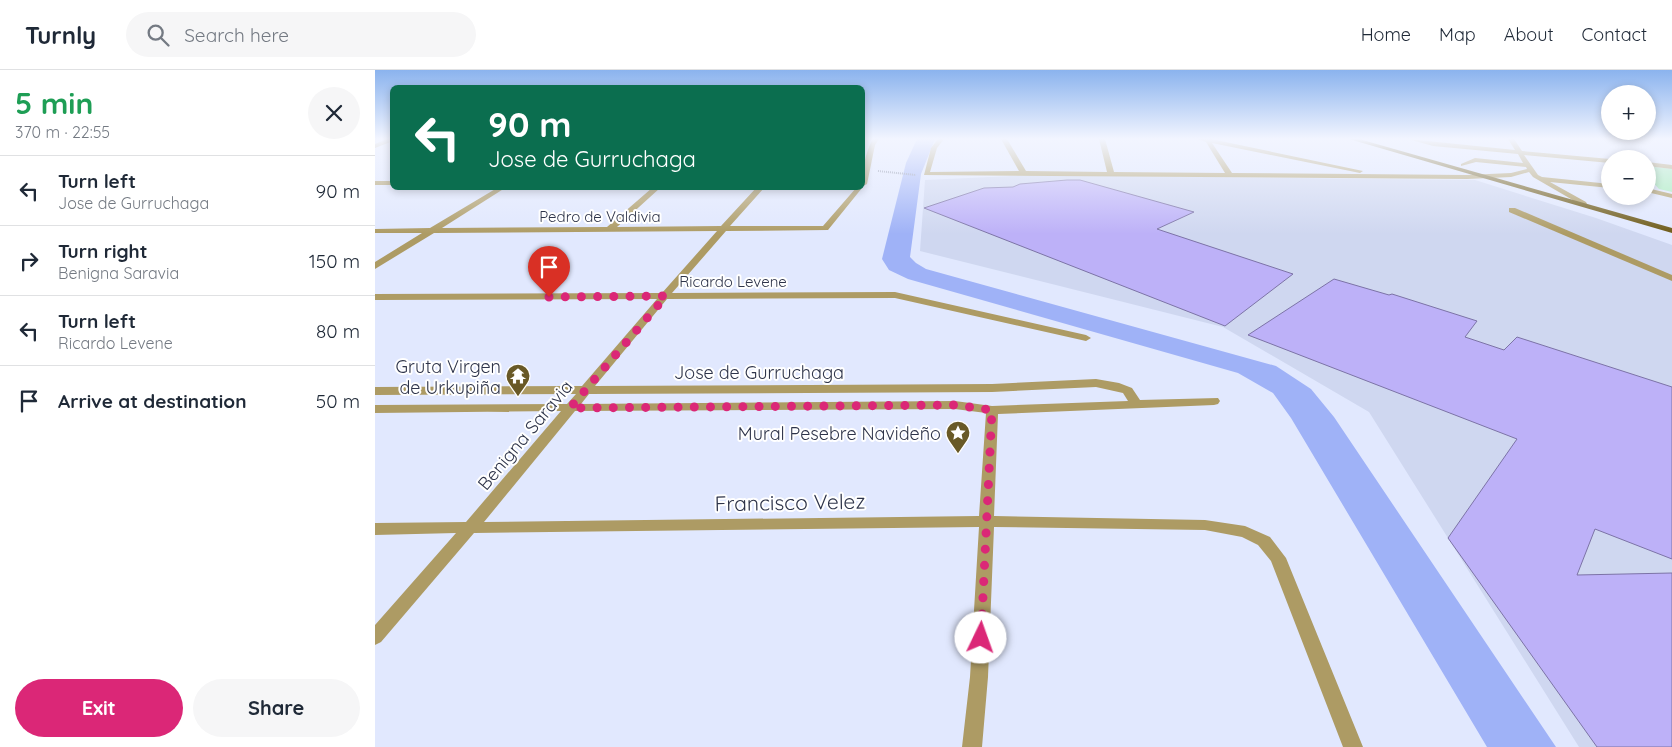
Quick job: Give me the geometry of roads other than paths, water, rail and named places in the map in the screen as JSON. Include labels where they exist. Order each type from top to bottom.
[{"type":"main road","points":[[1465,171],[1672,231]]},
{"type":"main road","points":[[1483,171],[1583,204]]},
{"type":"street","points":[[926,171],[925,174],[1024,172],[1382,177],[1504,176],[1518,171]]},
{"type":"street","points":[[1227,171],[1231,176]]},
{"type":"street","points":[[1351,171],[1382,177]]},
{"type":"street","points":[[1484,176],[1506,171]]},
{"type":"street","points":[[1531,171],[1538,179],[1583,204]]},
{"type":"street","points":[[1538,179],[1601,185]]},
{"type":"street","points":[[375,183],[390,183]]},
{"type":"street","points":[[375,266],[498,190]]},
{"type":"street","points":[[610,229],[654,190]]},
{"type":"street","name":"Benigna Saravia","points":[[375,637],[470,528],[584,391],[759,190]]},
{"type":"street","name":"Pedro de Valdivia","points":[[375,231],[825,228],[857,190]]},
{"type":"street","points":[[1656,192],[1672,196]]},
{"type":"street","points":[[1512,210],[1672,278]]},
{"type":"street","name":"Ricardo Levene","points":[[375,297],[895,295],[1086,338]]},
{"type":"street","name":"Jose de Gurruchaga","points":[[375,391],[993,388],[1096,383],[1114,385],[1128,391],[1135,403]]},
{"type":"street","name":"Jose de Gurruchaga","points":[[375,409],[955,405],[992,410],[1214,400]]},
{"type":"street","points":[[972,747],[979,677],[992,410]]},
{"type":"street","name":"Francisco Velez","points":[[375,529],[988,521],[1205,525],[1251,535],[1264,541],[1278,558],[1353,747]]},
{"type":"water","points":[[904,171],[922,171],[910,257],[926,269],[1276,366],[1311,389],[1334,417],[1556,747],[1487,747],[1291,418],[1273,393],[1238,373],[908,279],[889,270],[882,259]]},
{"type":"place","name":"Gruta Virgen de Urkupiña","points":[[518,397]]},
{"type":"place","name":"Mural Pesebre Navideño","points":[[958,454]]}]
